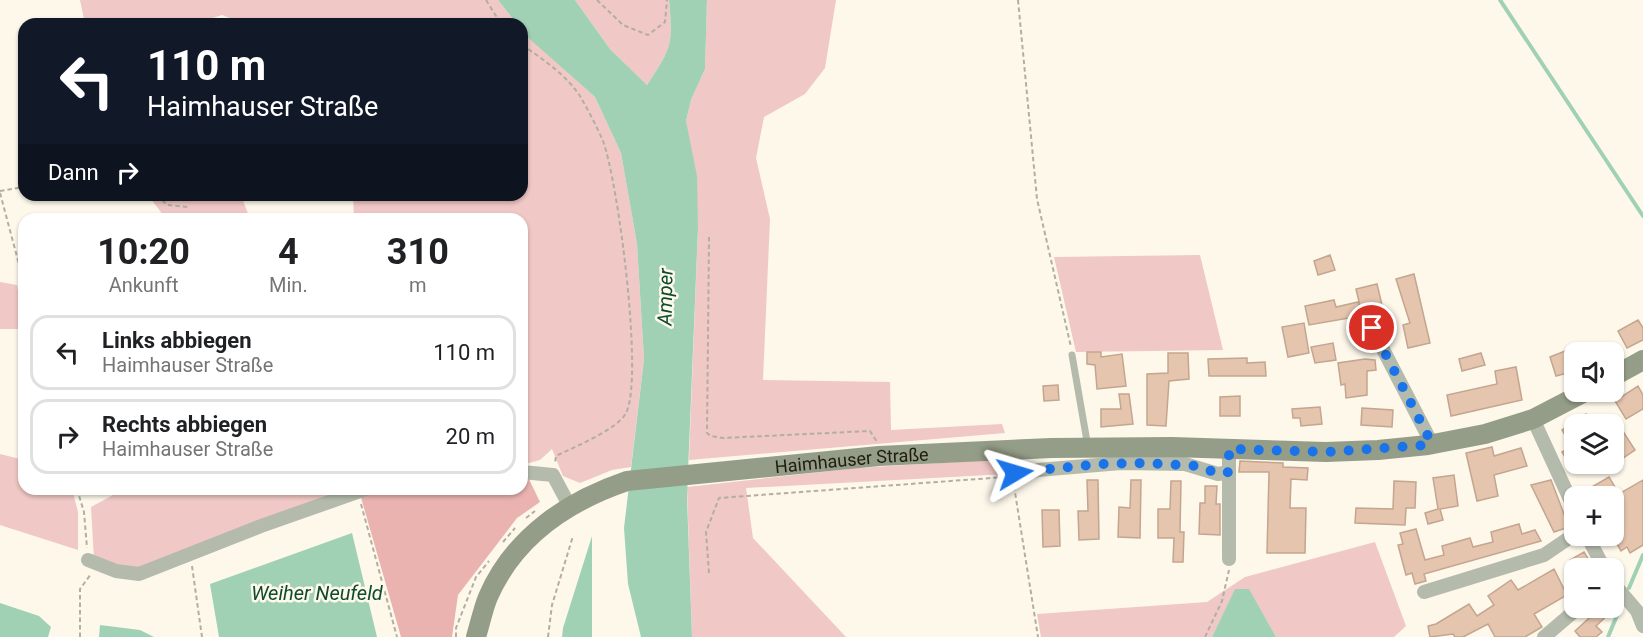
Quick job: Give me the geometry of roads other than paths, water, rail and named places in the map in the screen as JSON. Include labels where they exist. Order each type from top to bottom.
[{"type":"main road","points":[[1624,370],[1643,360]]},
{"type":"main road","name":"Haimhauser Straße","points":[[476,637],[488,596],[513,555],[534,531],[569,505],[593,492],[627,481],[879,456],[1012,450],[1088,448],[1326,452],[1428,445],[1485,434],[1533,420],[1566,402]]},
{"type":"street","points":[[1372,328],[1429,438],[1428,445]]},
{"type":"street","points":[[1533,420],[1564,486]]},
{"type":"street","points":[[1229,449],[1229,559]]},
{"type":"street","points":[[1012,450],[1015,479],[1038,470],[1137,463],[1185,464],[1218,474],[1229,472]]},
{"type":"street","points":[[528,473],[553,475],[569,505]]},
{"type":"street","points":[[88,560],[116,571],[139,574],[351,495]]},
{"type":"street","points":[[1424,592],[1544,555],[1564,541]]},
{"type":"street","points":[[1624,596],[1637,611],[1643,626]]},
{"type":"street","points":[[1544,637],[1566,618]]},
{"type":"lane","points":[[1072,355],[1088,448]]},
{"type":"water","name":"Amper","points":[[498,0],[575,0],[610,49],[647,85],[662,62],[669,45],[671,27],[669,0],[707,0],[705,69],[691,100],[686,121],[697,176],[698,228],[687,497],[692,637],[641,637],[628,584],[624,528],[644,359],[637,244],[621,153],[595,97],[528,37],[528,18],[512,18]]},
{"type":"water","name":"Weiher Neufeld","points":[[352,533],[377,637],[219,637],[210,584]]},
{"type":"water","points":[[592,536],[592,637],[562,637],[563,628]]},
{"type":"water","points":[[1235,589],[1249,589],[1276,637],[1212,637]]},
{"type":"water","points":[[0,603],[39,616],[51,627],[48,637],[0,637]]},
{"type":"water","points":[[100,625],[140,630],[154,637],[99,637]]},
{"type":"waterway","points":[[1500,0],[1643,216]]},
{"type":"waterway","points":[[1629,588],[1643,555]]},
{"type":"waterway","points":[[1608,637],[1616,618]]}]
